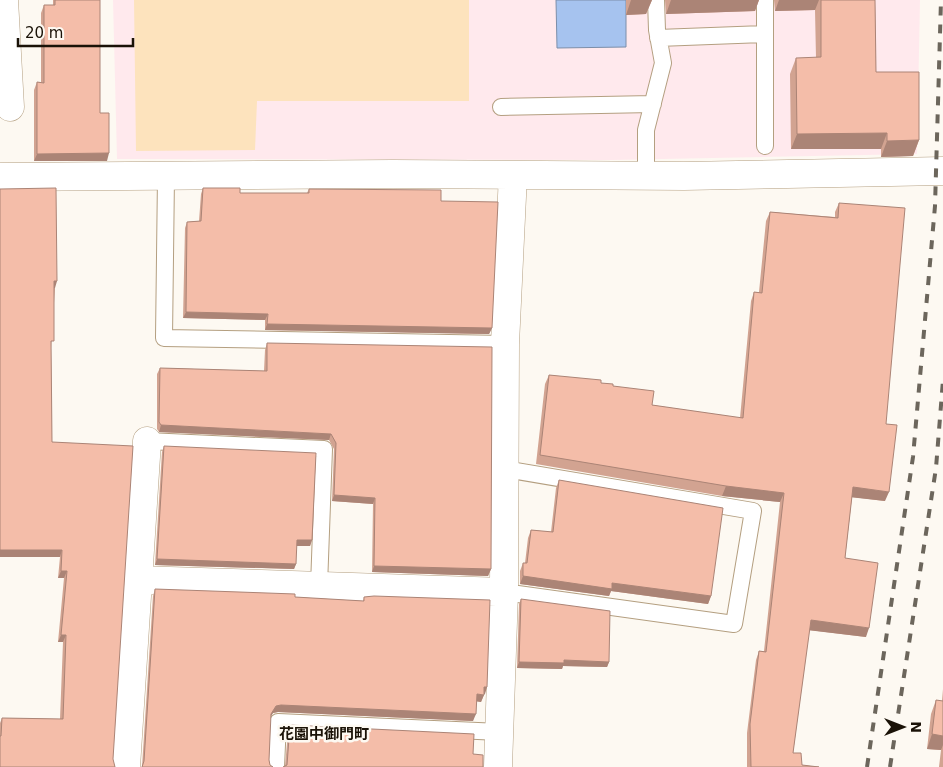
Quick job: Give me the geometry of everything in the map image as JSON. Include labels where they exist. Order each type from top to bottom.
[{"type":"street","points":[[4,0],[3,48],[10,107]]},
{"type":"street","points":[[0,177],[513,174],[646,176],[943,171]]},
{"type":"street","points":[[498,767],[504,592],[505,344],[513,174]]},
{"type":"street","points":[[126,767],[147,441]]},
{"type":"street","points":[[138,580],[504,592]]},
{"type":"lane","points":[[646,176],[646,130],[663,63],[658,38],[656,0]]},
{"type":"lane","points":[[765,0],[765,146]]},
{"type":"lane","points":[[658,38],[765,34]]},
{"type":"lane","points":[[501,107],[652,104]]},
{"type":"lane","points":[[166,176],[164,338],[505,344]]},
{"type":"lane","points":[[147,441],[324,449],[319,586]]},
{"type":"lane","points":[[504,592],[734,624],[754,511],[505,469]]},
{"type":"lane","points":[[276,767],[278,722],[500,732]]},
{"type":"shaded area","points":[[113,0],[920,0],[917,154],[612,160],[117,159]]},
{"type":"shaded area","points":[[134,0],[469,0],[469,101],[257,101],[255,150],[136,151]]},
{"type":"water","points":[[556,0],[626,0],[626,47],[557,48]]},
{"type":"building","points":[[55,0],[100,0],[100,113],[109,113],[109,153],[37,154],[37,82],[44,83],[44,5],[55,5]]},
{"type":"building","points":[[821,0],[875,0],[876,72],[919,72],[919,140],[887,141],[887,133],[797,134],[796,58],[821,57]]},
{"type":"building","points":[[56,188],[57,281],[54,281],[54,341],[51,341],[52,442],[133,446],[113,759],[115,767],[0,767],[2,718],[63,719],[66,635],[61,635],[67,571],[61,571],[62,550],[0,550],[0,189]]},
{"type":"building","points":[[203,188],[240,188],[240,193],[309,193],[309,189],[441,190],[441,201],[498,202],[492,328],[267,324],[268,314],[186,312],[187,222],[201,221]]},
{"type":"building","points":[[839,203],[905,208],[886,424],[897,425],[889,492],[853,487],[845,558],[878,563],[869,628],[811,620],[793,753],[801,753],[802,765],[819,767],[751,767],[750,724],[759,651],[766,652],[784,493],[726,486],[540,455],[549,375],[601,380],[601,383],[613,384],[613,386],[654,391],[652,405],[743,418],[754,292],[762,293],[770,212],[838,218]]},
{"type":"building","points":[[267,343],[492,347],[491,569],[374,566],[375,498],[334,495],[336,443],[331,434],[161,425],[159,422],[160,368],[267,371]]},
{"type":"building","points":[[164,446],[316,453],[312,540],[297,540],[296,564],[157,559]]},
{"type":"building","points":[[559,480],[723,508],[711,596],[612,583],[612,589],[523,576],[523,563],[527,563],[531,530],[553,532]]},
{"type":"building","points":[[155,589],[295,594],[295,597],[364,601],[364,597],[374,596],[490,600],[487,687],[484,687],[484,695],[477,694],[476,714],[276,706],[271,714],[269,760],[270,765],[273,767],[142,767],[144,761]]},
{"type":"building","points":[[521,599],[610,611],[609,662],[564,660],[564,663],[519,662]]},
{"type":"building","points":[[936,700],[943,701],[943,736],[932,734]]},
{"type":"building","points":[[290,725],[474,734],[473,754],[483,755],[483,767],[283,767],[287,765]]},
{"type":"railway","points":[[867,767],[913,457],[935,206],[941,0]]},
{"type":"railway","points":[[890,767],[936,468],[943,380]]},
{"type":"district","name":"花園中御門町","points":[[324,734]]}]
